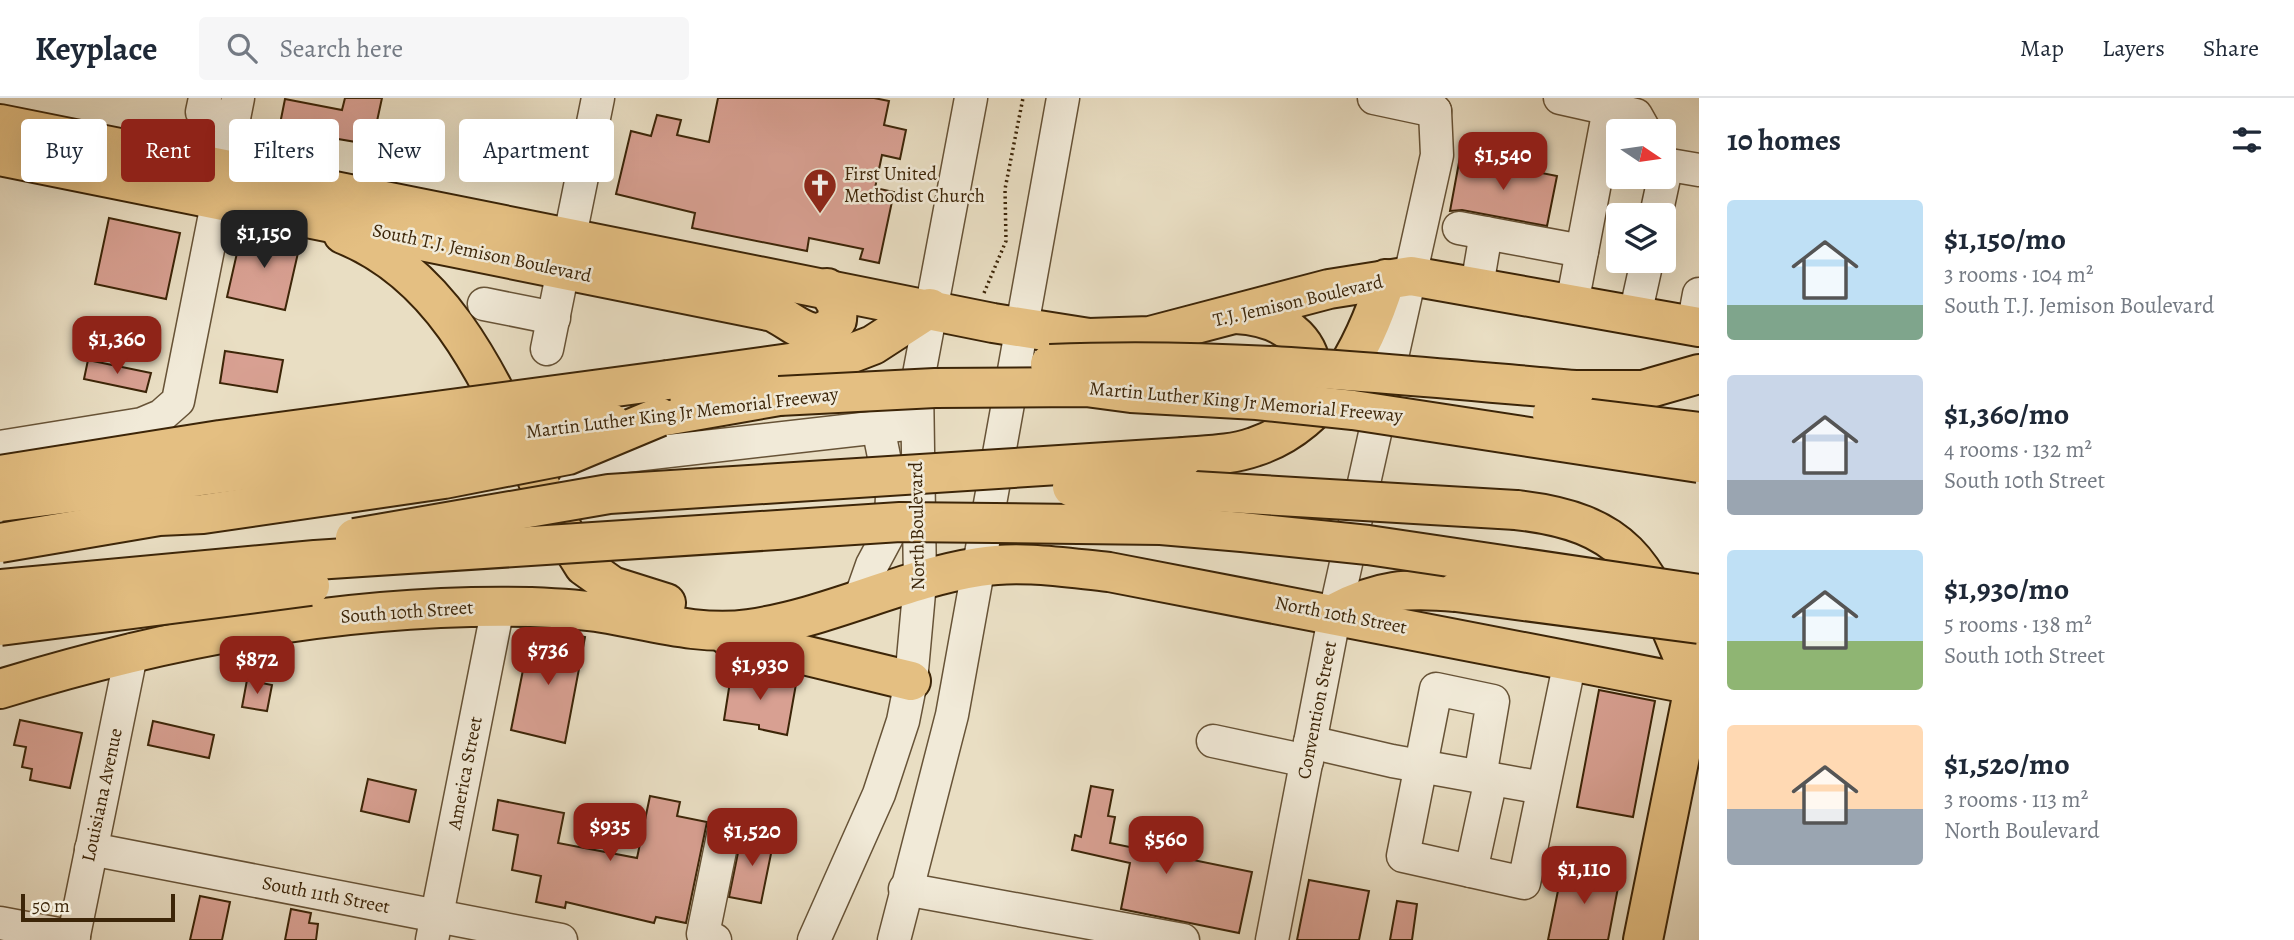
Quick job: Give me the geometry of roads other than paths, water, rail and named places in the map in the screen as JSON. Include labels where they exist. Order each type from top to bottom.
[{"type":"main road","name":"South T.J. Jemison Boulevard","points":[[0,124],[220,184],[298,216],[567,253]]},
{"type":"main road","name":"South T.J. Jemison Boulevard","points":[[0,156],[220,184],[567,253],[773,312],[813,334],[824,333],[837,320],[838,306],[827,288],[930,308],[979,306]]},
{"type":"main road","points":[[298,216],[371,249],[404,272],[436,304],[484,373],[574,551],[584,566],[601,580],[642,597],[715,608],[784,604],[804,616]]},
{"type":"main road","points":[[203,571],[276,552],[608,494],[1184,457],[1229,453],[1255,447],[1298,422],[1325,397],[1352,361],[1399,278]]},
{"type":"main road","name":"T.J. Jemison Boulevard","points":[[979,306],[1021,327],[1089,338],[1128,338],[1165,333],[1329,289],[1399,278],[1478,286],[1635,315],[1697,316]]},
{"type":"main road","points":[[0,475],[219,440],[847,355],[873,345],[930,308]]},
{"type":"main road","points":[[1236,314],[1275,320],[1301,342],[1308,354],[1312,378],[1309,399],[1298,422]]},
{"type":"main road","points":[[779,396],[892,373],[976,366],[1112,361],[1288,368],[1575,390],[1643,390],[1699,374]]},
{"type":"main road","name":"Martin Luther King Jr Memorial Freeway","points":[[0,502],[659,417],[779,396],[935,388],[1086,387],[1353,410],[1699,463]]},
{"type":"main road","points":[[1353,410],[1522,411],[1699,432]]},
{"type":"main road","points":[[0,543],[159,516],[216,513],[458,477],[568,455],[659,417]]},
{"type":"main road","points":[[900,522],[972,496],[1086,486],[1516,510],[1571,519],[1617,542],[1649,582],[1698,678],[1690,750],[1643,940]]},
{"type":"main road","points":[[0,589],[340,558],[900,522],[1160,525],[1242,531],[1368,545],[1699,594]]},
{"type":"main road","points":[[0,626],[275,590],[561,562],[648,539]]},
{"type":"main road","points":[[574,551],[580,610]]},
{"type":"main road","name":"North 10th Street","points":[[980,566],[1035,566],[1109,572],[1335,613],[1570,661],[1698,678]]},
{"type":"main road","name":"South 10th Street","points":[[0,689],[132,650],[282,621],[498,607],[580,610],[703,630],[750,629],[980,566]]},
{"type":"main road","points":[[1335,613],[1378,593],[1423,589],[1699,624]]},
{"type":"main road","points":[[703,630],[911,681]]},
{"type":"street","points":[[0,447],[142,424],[161,416],[178,401],[236,108],[202,112],[205,98]]},
{"type":"street","points":[[547,349],[598,98]]},
{"type":"street","name":"North Boulevard","points":[[814,940],[879,794],[899,733],[911,681],[920,582],[915,423],[917,385],[971,98]]},
{"type":"street","points":[[894,940],[952,715],[1063,98]]},
{"type":"street","points":[[1374,98],[1436,104]]},
{"type":"street","points":[[1560,98],[1636,115],[1638,119]]},
{"type":"street","name":"Convention Street","points":[[1272,940],[1399,278],[1436,104]]},
{"type":"street","points":[[1572,303],[1609,109]]},
{"type":"street","points":[[1676,166],[1699,170]]},
{"type":"street","points":[[1478,286],[1472,230],[1582,251]]},
{"type":"street","points":[[1635,315],[1644,273]]},
{"type":"street","points":[[484,304],[554,318]]},
{"type":"street","points":[[551,505],[567,497],[588,467],[608,458],[915,423]]},
{"type":"street","points":[[860,599],[872,565],[881,554],[891,518],[891,496],[878,427]]},
{"type":"street","name":"America Street","points":[[435,928],[498,607]]},
{"type":"street","name":"Louisiana Avenue","points":[[73,938],[132,650]]},
{"type":"street","points":[[1471,872],[1493,701],[1436,689],[1403,856],[1471,872],[1524,883],[1570,661]]},
{"type":"street","points":[[1213,741],[1420,766],[1544,788]]},
{"type":"street","points":[[715,940],[703,934],[725,826]]},
{"type":"street","name":"South 11th Street","points":[[91,849],[435,928],[561,940]]},
{"type":"street","points":[[905,890],[1183,940]]},
{"type":"street","points":[[0,923],[73,938]]},
{"type":"place","name":"First United Methodist Church","points":[[820,215]]}]
